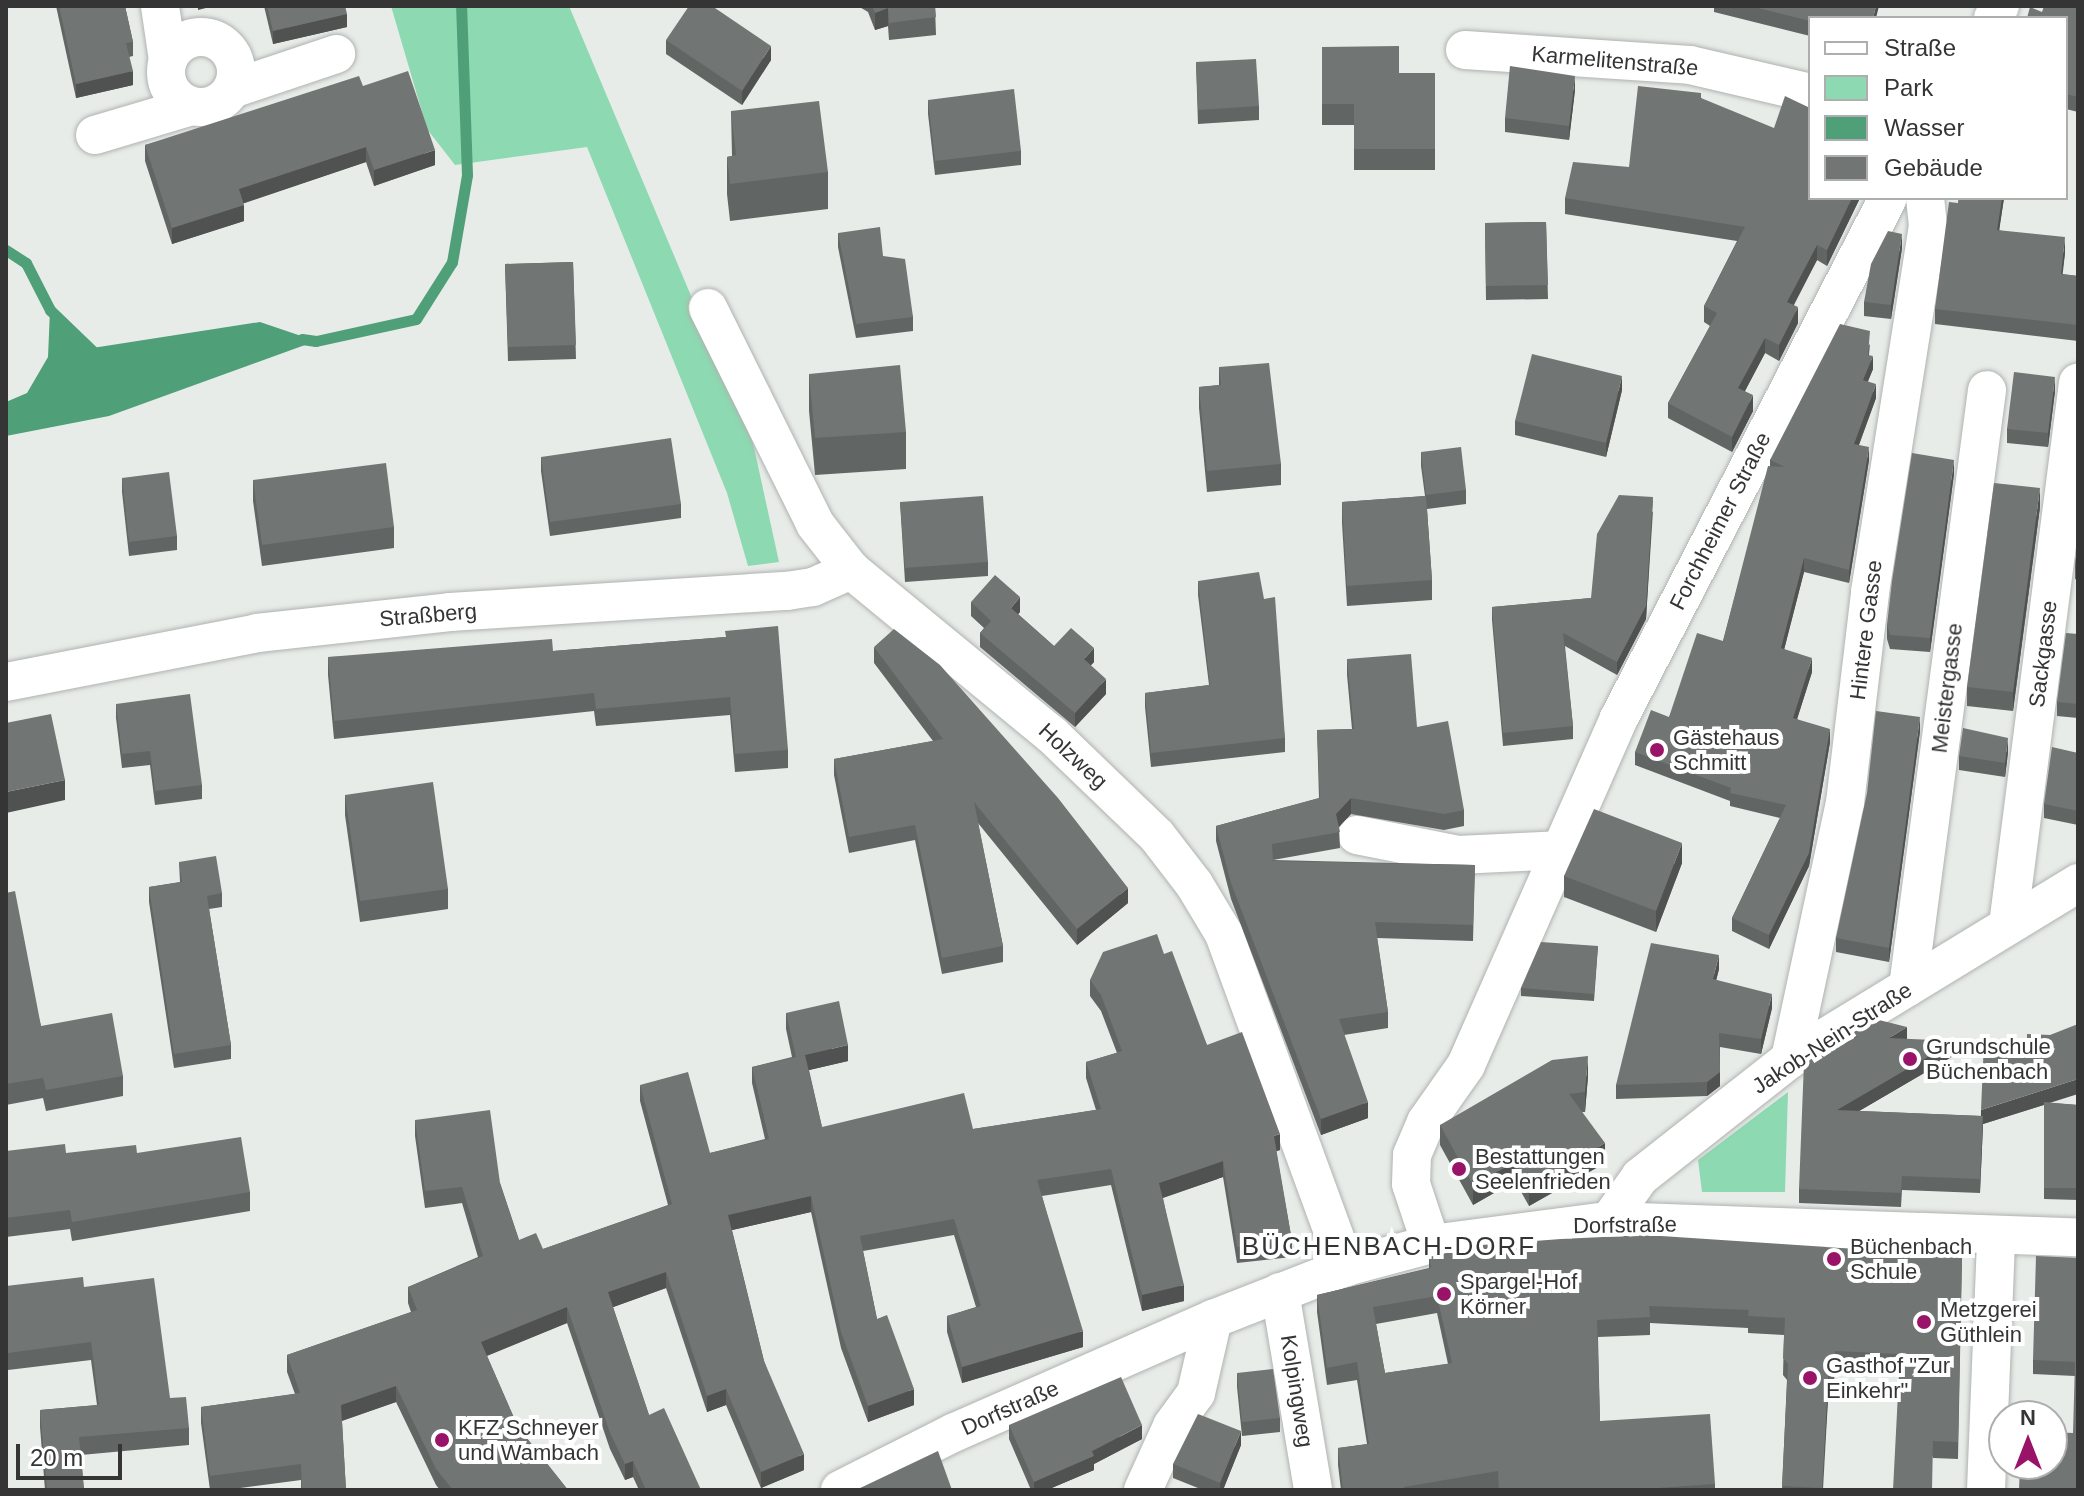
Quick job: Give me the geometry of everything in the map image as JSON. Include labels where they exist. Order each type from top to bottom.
[{"type":"street","points":[[160,6],[173,93],[192,106]]},
{"type":"street","points":[[168,60],[183,42],[216,40],[233,55],[232,89]]},
{"type":"street","name":"Karmelitenstraße","points":[[1465,50],[1690,65],[1808,93]]},
{"type":"street","points":[[95,135],[192,106],[215,104],[232,89],[336,54]]},
{"type":"street","name":"Forchheimer Straße","points":[[1431,1244],[1411,1184],[1412,1155],[1426,1122],[1466,1065],[1619,718],[1887,200]]},
{"type":"street","name":"Hintere Gasse","points":[[1790,1059],[1845,803],[1870,592],[1928,226],[1925,200]]},
{"type":"street","name":"Holzweg","points":[[708,308],[815,524],[851,570],[1051,734],[1157,836],[1194,884],[1224,934],[1346,1267]]},
{"type":"street","name":"Sackgasse","points":[[2008,925],[2078,383]]},
{"type":"street","name":"Meistergasse","points":[[1908,987],[1987,390]]},
{"type":"street","name":"Straßberg","points":[[6,682],[257,633],[450,612],[787,591],[813,587],[851,570]]},
{"type":"street","points":[[1357,835],[1458,855],[1563,850]]},
{"type":"street","name":"Jakob-Nein-Straße","points":[[1609,1221],[1640,1177],[1790,1059],[2078,883]]},
{"type":"street","name":"Dorfstraße","points":[[840,1490],[953,1433],[1213,1319],[1346,1267],[1431,1244],[1609,1221],[2078,1237]]},
{"type":"street","points":[[1986,1490],[1996,1236]]},
{"type":"street","name":"Kolpingweg","points":[[1280,1292],[1313,1490]]},
{"type":"street","points":[[1143,1490],[1172,1426],[1196,1393],[1213,1319]]},
{"type":"green space","points":[[391,6],[569,6],[753,443],[779,562],[748,566],[727,493],[587,147],[455,165],[427,129]]},
{"type":"green space","points":[[1788,1092],[1785,1192],[1702,1192],[1698,1160]]},
{"type":"water","points":[[50,310],[86,349],[260,322],[316,341],[109,416],[6,436],[6,402],[27,393],[48,357]]},
{"type":"building","points":[[59,6],[125,6],[133,42],[126,43],[133,71],[76,84]]},
{"type":"building","points":[[267,6],[345,6],[347,14],[273,31]]},
{"type":"building","points":[[689,6],[712,6],[771,46],[742,91],[666,40]]},
{"type":"building","points":[[872,6],[935,6],[936,17],[889,23],[888,8],[875,13]]},
{"type":"building","points":[[1750,6],[1876,6],[1874,16],[1808,16],[1808,20]]},
{"type":"building","points":[[2044,6],[2078,6],[2078,97],[2068,94],[2068,16],[2028,16],[2030,7],[2042,12]]},
{"type":"building","points":[[1399,46],[1399,73],[1435,73],[1435,149],[1354,149],[1354,104],[1322,104],[1322,47]]},
{"type":"building","points":[[1256,59],[1259,106],[1198,110],[1196,62]]},
{"type":"building","points":[[1510,66],[1575,76],[1569,126],[1505,118]]},
{"type":"building","points":[[408,71],[435,150],[374,170],[366,147],[239,189],[244,205],[172,228],[145,145],[359,76],[363,86]]},
{"type":"building","points":[[1638,86],[1701,93],[1701,98],[1774,128],[1785,96],[1808,107],[1808,200],[1851,200],[1827,250],[1817,245],[1787,302],[1798,307],[1779,345],[1765,338],[1738,388],[1753,395],[1732,437],[1668,403],[1717,313],[1704,306],[1745,227],[1565,198],[1573,162],[1629,167]]},
{"type":"building","points":[[1014,89],[1021,151],[935,161],[928,100]]},
{"type":"building","points":[[819,101],[828,172],[730,184],[727,157],[736,155],[731,111]]},
{"type":"building","points":[[1959,200],[2002,200],[1997,230],[2065,237],[2061,274],[2078,276],[2078,325],[1935,309],[1949,202],[1958,203]]},
{"type":"building","points":[[1546,222],[1548,285],[1486,286],[1485,223]]},
{"type":"building","points":[[880,227],[883,256],[905,259],[913,317],[856,324],[838,233]]},
{"type":"building","points":[[1888,231],[1902,234],[1891,305],[1864,302],[1871,264]]},
{"type":"building","points":[[573,262],[576,345],[508,347],[505,264]]},
{"type":"building","points":[[1840,324],[1870,331],[1868,355],[1873,356],[1863,380],[1876,384],[1854,444],[1869,447],[1849,570],[1804,558],[1781,648],[1812,658],[1793,718],[1830,729],[1809,853],[1769,935],[1732,918],[1786,805],[1730,793],[1731,788],[1635,752],[1651,710],[1669,717],[1697,633],[1723,641],[1768,466],[1785,467],[1770,460]]},
{"type":"building","points":[[1532,354],[1622,376],[1606,443],[1515,421]]},
{"type":"building","points":[[1269,363],[1281,464],[1207,471],[1199,387],[1221,385],[1219,367]]},
{"type":"building","points":[[900,365],[906,432],[815,438],[809,374]]},
{"type":"building","points":[[2014,372],[2055,377],[2048,433],[2007,429]]},
{"type":"building","points":[[671,438],[681,504],[550,522],[541,457]]},
{"type":"building","points":[[1461,447],[1466,490],[1426,495],[1421,452]]},
{"type":"building","points":[[1912,453],[1954,460],[1930,638],[1890,635],[1887,625]]},
{"type":"building","points":[[386,463],[394,527],[262,545],[253,480]]},
{"type":"building","points":[[169,472],[177,536],[129,542],[122,478]]},
{"type":"building","points":[[1994,483],[2040,488],[2013,692],[1967,687]]},
{"type":"building","points":[[1619,495],[1653,497],[1646,606],[1617,662],[1563,633],[1573,726],[1503,733],[1492,607],[1591,598],[1597,534]]},
{"type":"building","points":[[983,496],[988,562],[905,568],[900,502]]},
{"type":"building","points":[[1426,496],[1432,580],[1347,586],[1342,502]]},
{"type":"building","points":[[1259,572],[1264,599],[1275,597],[1285,738],[1151,753],[1145,693],[1210,685],[1198,581]]},
{"type":"building","points":[[995,575],[1020,597],[1011,608],[1054,646],[1071,628],[1094,648],[1084,659],[1106,679],[1075,713],[980,633],[991,621],[971,602]]},
{"type":"building","points":[[778,626],[788,750],[735,754],[730,697],[596,709],[594,693],[334,721],[328,657],[552,639],[553,651],[726,637],[725,631]]},
{"type":"building","points":[[894,629],[940,665],[1058,798],[1128,888],[1077,929],[974,802],[1003,946],[942,958],[915,825],[849,837],[834,759],[943,739],[874,647]]},
{"type":"building","points":[[2066,633],[2078,634],[2078,704],[2057,702]]},
{"type":"building","points":[[1411,654],[1417,727],[1448,721],[1464,810],[1444,814],[1351,798],[1336,814],[1340,832],[1272,844],[1273,861],[1475,865],[1473,925],[1375,922],[1388,1012],[1339,1019],[1368,1102],[1321,1119],[1231,883],[1216,826],[1320,798],[1317,730],[1354,729],[1347,659]]},
{"type":"building","points":[[190,694],[202,785],[155,791],[150,751],[122,754],[116,704]]},
{"type":"building","points":[[1876,711],[1920,717],[1889,948],[1836,938],[1867,793]]},
{"type":"building","points":[[51,714],[65,780],[6,792],[6,723]]},
{"type":"building","points":[[1963,728],[2008,738],[2005,763],[1959,756]]},
{"type":"building","points":[[2052,747],[2078,753],[2078,811],[2044,804]]},
{"type":"building","points":[[433,782],[448,889],[360,901],[345,795]]},
{"type":"building","points":[[1594,809],[1682,843],[1656,911],[1564,876]]},
{"type":"building","points":[[216,856],[222,893],[207,896],[231,1045],[174,1054],[149,887],[182,882],[179,862]]},
{"type":"building","points":[[15,891],[41,1026],[112,1013],[123,1076],[46,1090],[43,1078],[6,1084],[6,893]]},
{"type":"building","points":[[1157,934],[1164,954],[1172,951],[1207,1045],[1242,1032],[1280,1134],[1274,1136],[1292,1241],[1237,1247],[1223,1161],[1159,1183],[1184,1285],[1142,1295],[1111,1169],[1037,1180],[1083,1331],[962,1367],[947,1316],[981,1306],[954,1219],[860,1236],[877,1319],[887,1315],[914,1389],[868,1406],[841,1332],[811,1196],[728,1215],[764,1361],[804,1454],[761,1472],[726,1389],[707,1396],[666,1272],[608,1292],[649,1415],[664,1408],[701,1490],[646,1490],[633,1461],[625,1464],[610,1433],[567,1307],[481,1342],[518,1427],[568,1490],[453,1490],[436,1469],[396,1386],[341,1405],[346,1490],[302,1490],[301,1464],[210,1476],[201,1407],[300,1393],[287,1355],[417,1310],[408,1287],[483,1256],[462,1187],[425,1191],[415,1120],[490,1110],[500,1183],[519,1240],[536,1233],[543,1249],[672,1204],[640,1085],[688,1072],[710,1153],[769,1139],[752,1067],[796,1057],[786,1013],[839,1001],[848,1045],[805,1055],[822,1127],[964,1093],[973,1129],[1101,1109],[1086,1062],[1122,1051],[1101,995],[1090,980],[1103,952]]},
{"type":"building","points":[[1541,942],[1598,946],[1594,994],[1521,988]]},
{"type":"building","points":[[1651,943],[1719,955],[1713,979],[1772,994],[1761,1039],[1719,1033],[1720,1072],[1707,1082],[1616,1085]]},
{"type":"building","points":[[1875,1019],[1907,1027],[1889,1038],[1955,1041],[1837,1110],[1983,1116],[1980,1179],[1902,1176],[1901,1193],[1799,1189],[1804,1062],[1857,1037],[1854,1032]]},
{"type":"building","points":[[2078,1024],[2078,1079],[1981,1110],[1984,1041],[2027,1043],[2027,1034],[2050,1035]]},
{"type":"building","points":[[1588,1056],[1585,1092],[1569,1094],[1605,1143],[1529,1187],[1515,1162],[1473,1185],[1440,1125],[1552,1060]]},
{"type":"building","points":[[2044,1102],[2078,1105],[2078,1188],[2044,1188]]},
{"type":"building","points":[[241,1137],[250,1192],[72,1222],[70,1210],[6,1218],[6,1151],[65,1144],[66,1153],[136,1145],[137,1153]]},
{"type":"building","points":[[1646,1235],[1962,1256],[1958,1442],[1933,1441],[1932,1490],[1893,1490],[1900,1354],[1835,1351],[1834,1365],[1829,1365],[1822,1488],[1782,1486],[1788,1364],[1783,1358],[1785,1318],[1748,1316],[1749,1310],[1649,1306],[1650,1317],[1597,1320],[1600,1421],[1710,1414],[1715,1484],[1630,1490],[1499,1490],[1498,1471],[1404,1487],[1404,1490],[1343,1490],[1338,1448],[1369,1444],[1357,1362],[1327,1368],[1317,1295],[1431,1268],[1429,1257],[1481,1245]],"holes":[[[1437,1296],[1452,1363],[1385,1373],[1373,1307]]]},
{"type":"building","points":[[2036,1256],[2078,1258],[2078,1490],[2019,1490],[2019,1480],[2068,1480],[2068,1433],[2073,1433],[2075,1362],[2033,1360]]},
{"type":"building","points":[[83,1277],[84,1287],[154,1278],[170,1398],[186,1397],[189,1428],[79,1437],[84,1490],[47,1490],[40,1410],[99,1405],[91,1342],[8,1353],[6,1286]]},
{"type":"building","points":[[1273,1369],[1280,1418],[1242,1422],[1237,1373]]},
{"type":"building","points":[[1121,1377],[1142,1425],[1092,1451],[1094,1456],[1034,1482],[1009,1425]]},
{"type":"building","points":[[1198,1414],[1241,1431],[1220,1483],[1173,1464]]},
{"type":"building","points":[[938,1451],[952,1490],[856,1490]]},
{"type":"waterway","points":[[302,339],[316,341],[416,319],[452,262],[467,175],[461,6]]},
{"type":"waterway","points":[[6,250],[26,263],[50,310],[101,359]]},
{"type":"place","name":"Gästehaus Schmitt","points":[[1657,750]]},
{"type":"place","name":"Grundschule Büchenbach","points":[[1910,1059]]},
{"type":"place","name":"Bestattungen Seelenfrieden","points":[[1459,1169]]},
{"type":"place","name":"Büchenbach Schule","points":[[1834,1259]]},
{"type":"place","name":"Spargel-Hof Körner","points":[[1444,1294]]},
{"type":"place","name":"Metzgerei Güthlein","points":[[1924,1322]]},
{"type":"place","name":"Gasthof \"Zur Einkehr\"","points":[[1810,1378]]},
{"type":"place","name":"KFZ Schneyer und Wambach","points":[[442,1440]]},
{"type":"district","name":"BÜCHENBACH-DORF","points":[[1389,1247]]}]
